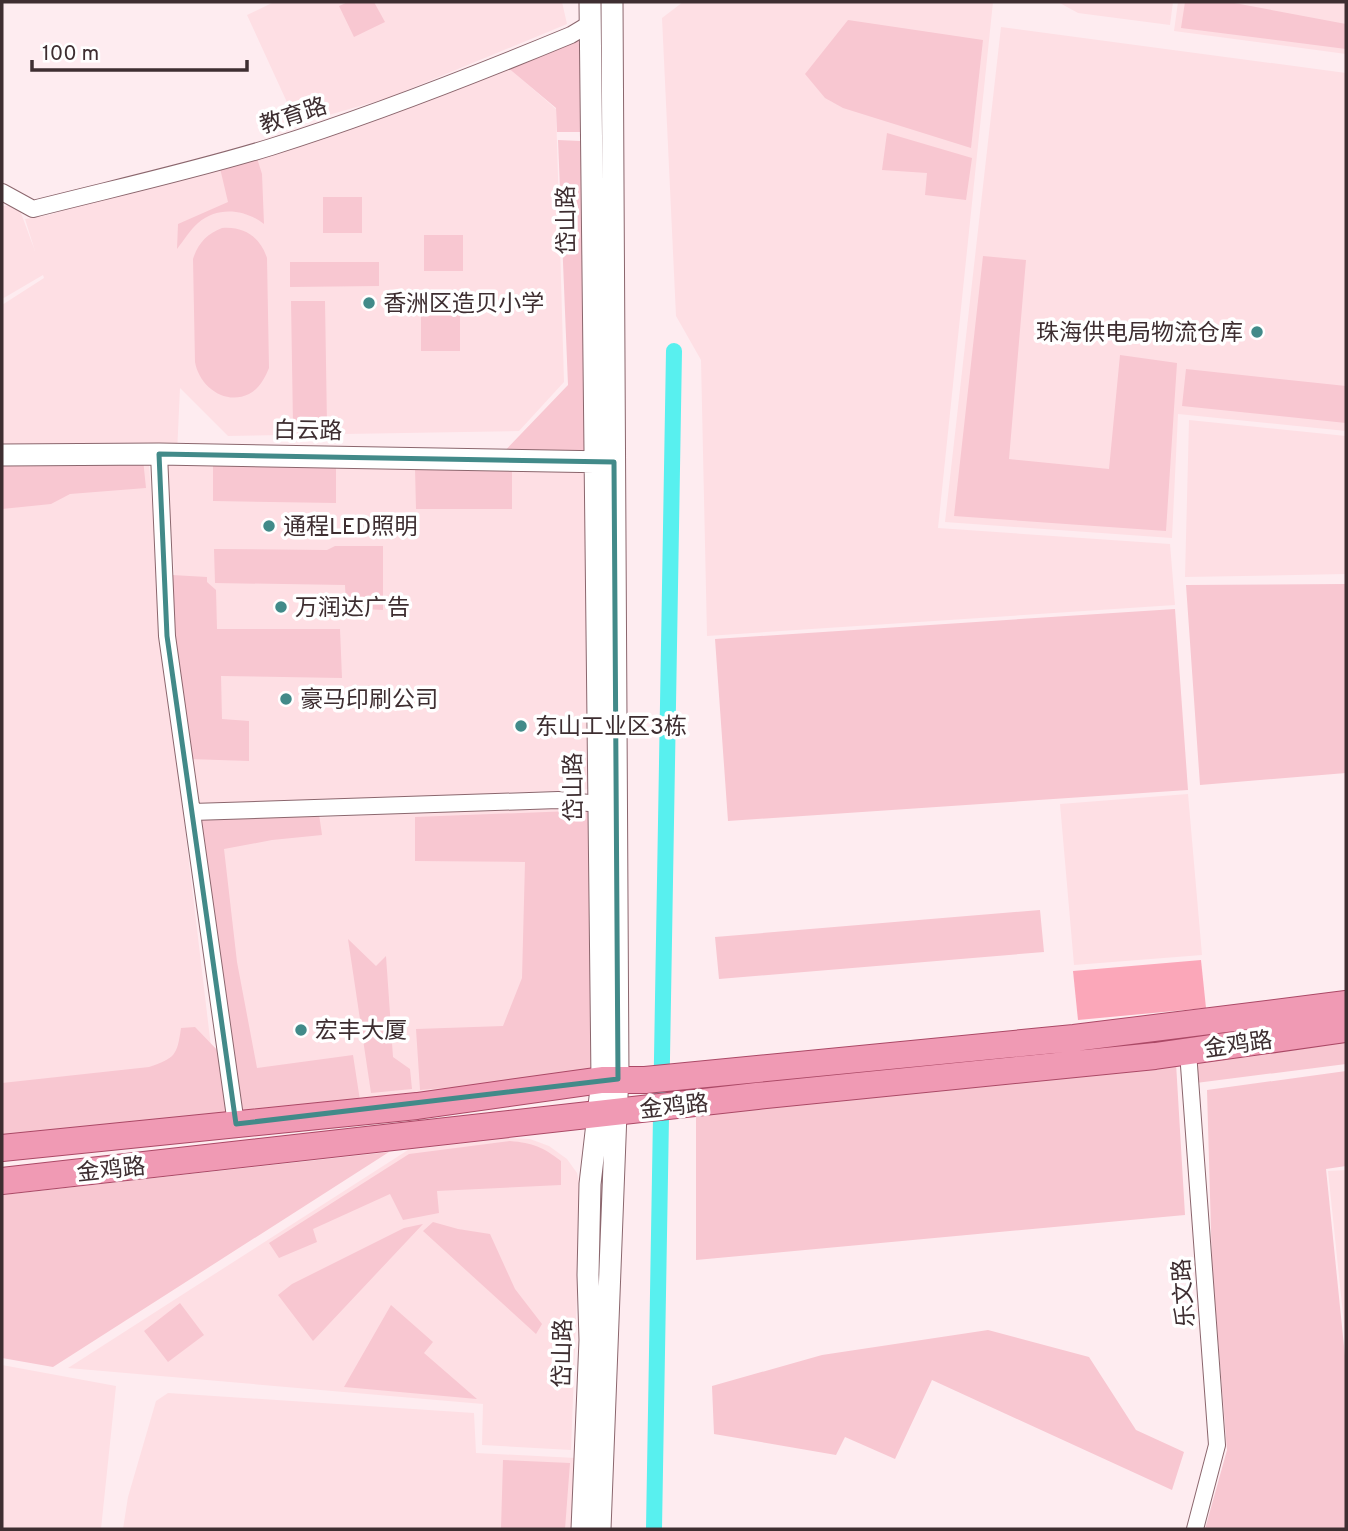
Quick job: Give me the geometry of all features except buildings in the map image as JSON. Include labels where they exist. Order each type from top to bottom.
[{"type":"main road","name":"金鸡路","points":[[2,1148],[417,1106],[610,1079],[646,1080],[1074,1038],[1346,1004]]},
{"type":"main road","name":"金鸡路","points":[[2,1181],[726,1100],[1188,1052],[1346,1029]]},
{"type":"street","name":"岱山路","points":[[600,1529],[617,1112],[610,1079],[605,462],[612,2]]},
{"type":"street","name":"岱山路","points":[[590,12],[605,462]]},
{"type":"street","name":"教育路","points":[[2,192],[33,209],[268,148],[444,87],[571,35],[590,12]]},
{"type":"street","name":"白云路","points":[[2,456],[159,454],[605,462]]},
{"type":"street","points":[[159,454],[167,636],[236,1124]]},
{"type":"street","points":[[192,813],[558,800],[608,805]]},
{"type":"street","name":"乐文路","points":[[1188,1052],[1217,1445],[1195,1529]]},
{"type":"street","name":"岱山路","points":[[582,1529],[590,1340],[590,1184],[617,1112]]},
{"type":"highlighted area","points":[[159,454],[614,462],[618,1079],[236,1124],[167,636]]},
{"type":"shaded area","points":[[274,2],[562,2],[567,24],[388,98],[297,124],[247,15]]},
{"type":"shaded area","points":[[348,2],[374,2],[385,22],[354,37],[339,6]]},
{"type":"shaded area","points":[[683,2],[993,2],[938,528],[1170,544],[1175,605],[707,636],[701,360],[676,316],[662,18]]},
{"type":"shaded area","points":[[1058,2],[1173,2],[1170,25],[1078,13]]},
{"type":"shaded area","points":[[1178,2],[1346,2],[1346,54],[1174,31]]},
{"type":"shaded area","points":[[1185,2],[1229,2],[1346,24],[1346,49],[1181,28]]},
{"type":"shaded area","points":[[848,20],[983,40],[971,148],[843,108],[825,98],[805,74]]},
{"type":"shaded area","points":[[606,21],[606,132],[557,132],[556,108],[507,67]]},
{"type":"shaded area","points":[[1001,27],[1346,73],[1346,431],[1178,414],[1172,538],[945,522]]},
{"type":"shaded area","name":"香洲区造贝小学","points":[[503,63],[556,109],[564,382],[519,431],[228,436],[180,388],[177,454],[2,447],[2,305],[44,278],[43,275],[2,299],[2,206],[18,205],[35,251],[25,219],[49,215],[217,161]]},
{"type":"shaded area","points":[[887,133],[972,158],[966,200],[925,195],[927,173],[882,170]]},
{"type":"shaded area","points":[[558,140],[603,142],[601,459],[499,457],[568,385]]},
{"type":"shaded area","points":[[256,155],[262,174],[264,224],[248,215],[231,211],[214,214],[195,226],[177,249],[178,224],[228,202],[219,164]]},
{"type":"shaded area","points":[[323,197],[362,197],[362,233],[323,233]]},
{"type":"shaded area","points":[[222,228],[237,229],[250,234],[260,244],[267,258],[269,368],[256,389],[240,397],[214,392],[202,379],[195,362],[193,259],[204,240]]},
{"type":"shaded area","points":[[424,235],[463,235],[463,271],[424,271]]},
{"type":"shaded area","points":[[983,256],[1026,260],[1009,459],[1109,469],[1120,355],[1177,363],[1166,531],[954,516]]},
{"type":"shaded area","points":[[290,262],[379,262],[379,286],[290,287]]},
{"type":"shaded area","points":[[291,301],[325,301],[327,425],[293,425]]},
{"type":"shaded area","points":[[421,315],[460,315],[460,351],[421,351]]},
{"type":"shaded area","points":[[1186,369],[1346,386],[1346,423],[1182,406]]},
{"type":"shaded area","points":[[1189,420],[1346,436],[1346,574],[1185,577]]},
{"type":"shaded area","points":[[143,459],[146,488],[70,494],[51,504],[2,509],[2,460]]},
{"type":"shaded area","points":[[166,462],[597,468],[596,789],[199,806],[181,664]]},
{"type":"shaded area","points":[[149,465],[162,635],[219,1114],[2,1134],[2,468]]},
{"type":"shaded area","points":[[213,466],[336,468],[336,503],[213,501]]},
{"type":"shaded area","points":[[415,468],[512,468],[512,509],[416,509]]},
{"type":"shaded area","points":[[335,546],[383,546],[383,610],[346,608],[345,585],[215,583],[214,549],[327,550]]},
{"type":"shaded area","points":[[172,575],[207,577],[207,582],[216,590],[217,629],[340,629],[342,678],[221,676],[222,719],[249,721],[249,761],[189,759],[173,634]]},
{"type":"shaded area","points":[[1346,584],[1346,773],[1200,785],[1186,585]]},
{"type":"shaded area","points":[[1175,609],[1188,790],[728,821],[715,639]]},
{"type":"shaded area","points":[[1188,794],[1202,955],[1074,965],[1060,804]]},
{"type":"shaded area","points":[[600,804],[607,1081],[253,1111],[208,823]]},
{"type":"shaded area","points":[[597,810],[603,1075],[420,1090],[416,1029],[503,1026],[522,978],[525,862],[415,861],[415,817]]},
{"type":"shaded area","points":[[319,814],[322,835],[272,840],[224,849],[237,962],[257,1068],[353,1055],[361,1107],[242,1117],[199,818]]},
{"type":"shaded area","points":[[1040,910],[1044,952],[719,979],[715,937]]},
{"type":"shaded area","points":[[348,939],[376,966],[386,956],[393,1057],[410,1069],[412,1089],[371,1093]]},
{"type":"shaded area","points":[[1201,960],[1206,1008],[1078,1020],[1073,971]]},
{"type":"shaded area","points":[[195,1027],[222,1055],[229,1118],[2,1142],[2,1083],[149,1067],[173,1055],[181,1028]]},
{"type":"shaded area","points":[[1346,1035],[1346,1064],[1196,1083],[1195,1056]]},
{"type":"shaded area","points":[[1176,1063],[1185,1215],[696,1260],[696,1114]]},
{"type":"shaded area","points":[[1346,1071],[1346,1166],[1326,1169],[1346,1366],[1346,1529],[1205,1529],[1227,1450],[1212,1266],[1207,1090]]},
{"type":"shaded area","points":[[510,1138],[530,1139],[549,1146],[567,1159],[577,1173],[581,1190],[571,1450],[482,1445],[483,1404],[68,1368],[408,1150]]},
{"type":"shaded area","points":[[510,1141],[537,1147],[561,1161],[561,1185],[437,1191],[439,1213],[403,1220],[390,1194],[313,1229],[317,1242],[279,1258],[269,1243],[409,1154]]},
{"type":"shaded area","points":[[389,1152],[53,1367],[2,1358],[2,1195]]},
{"type":"shaded area","points":[[1346,1170],[1346,1343],[1328,1171]]},
{"type":"shaded area","points":[[433,1222],[490,1234],[515,1289],[542,1324],[536,1334],[423,1231]]},
{"type":"shaded area","points":[[423,1224],[313,1341],[278,1295],[292,1284],[404,1228]]},
{"type":"shaded area","points":[[180,1303],[204,1335],[168,1362],[144,1331]]},
{"type":"shaded area","points":[[391,1305],[433,1342],[424,1353],[477,1399],[344,1387]]},
{"type":"shaded area","points":[[988,1330],[1089,1357],[1136,1430],[1184,1452],[1172,1490],[932,1380],[895,1459],[845,1437],[836,1455],[714,1434],[712,1386],[822,1355]]},
{"type":"shaded area","points":[[2,1365],[116,1386],[101,1529],[2,1529]]},
{"type":"shaded area","points":[[168,1393],[474,1413],[476,1453],[576,1458],[572,1529],[123,1529],[128,1497],[156,1401]]},
{"type":"shaded area","points":[[503,1460],[570,1463],[565,1529],[501,1529]]},
{"type":"waterway","points":[[654,1529],[674,351]]},
{"type":"place","name":"香洲区造贝小学","points":[[369,303]]},
{"type":"place","name":"珠海供电局物流仓库","points":[[1257,332]]},
{"type":"place","name":"通程LED照明","points":[[269,526]]},
{"type":"place","name":"万润达广告","points":[[281,607]]},
{"type":"place","name":"豪马印刷公司","points":[[286,699]]},
{"type":"place","name":"东山工业区3栋","points":[[521,726]]},
{"type":"place","name":"宏丰大厦","points":[[301,1030]]}]
